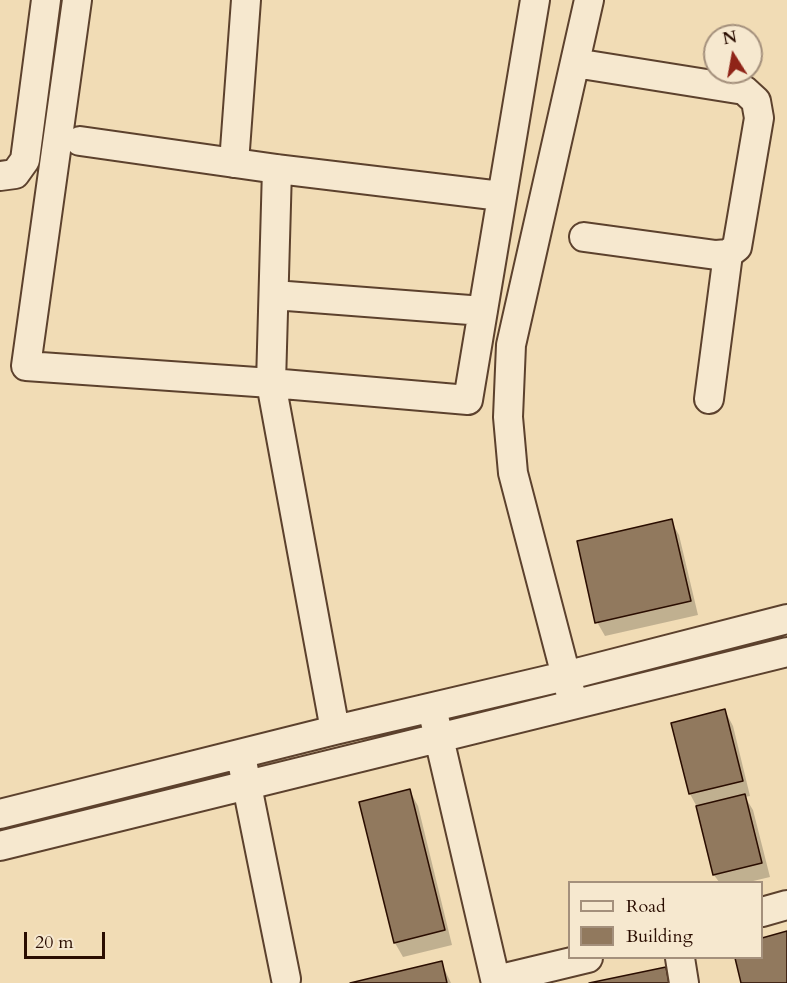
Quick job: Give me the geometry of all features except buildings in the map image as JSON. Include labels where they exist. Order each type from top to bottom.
[{"type":"street","points":[[0,176],[15,174],[26,160],[46,0]]},
{"type":"street","points":[[77,0],[26,366],[271,383],[468,400],[535,0]]},
{"type":"street","points":[[234,163],[246,0]]},
{"type":"street","points":[[574,705],[513,473],[508,417],[512,345],[589,0]]},
{"type":"street","points":[[575,63],[744,90],[756,101],[759,118],[737,247],[728,254],[716,255],[584,237]]},
{"type":"street","points":[[80,141],[278,169],[501,196]]},
{"type":"street","points":[[278,169],[271,383],[335,730]]},
{"type":"street","points":[[709,399],[728,254]]},
{"type":"street","points":[[274,295],[483,310]]},
{"type":"street","points":[[0,814],[240,753],[565,676],[787,619]]},
{"type":"street","points":[[0,846],[787,652]]},
{"type":"street","points":[[432,707],[496,981],[580,959]]},
{"type":"street","points":[[240,753],[286,979]]},
{"type":"street","points":[[763,912],[787,905]]},
{"type":"street","points":[[680,959],[684,983]]}]
